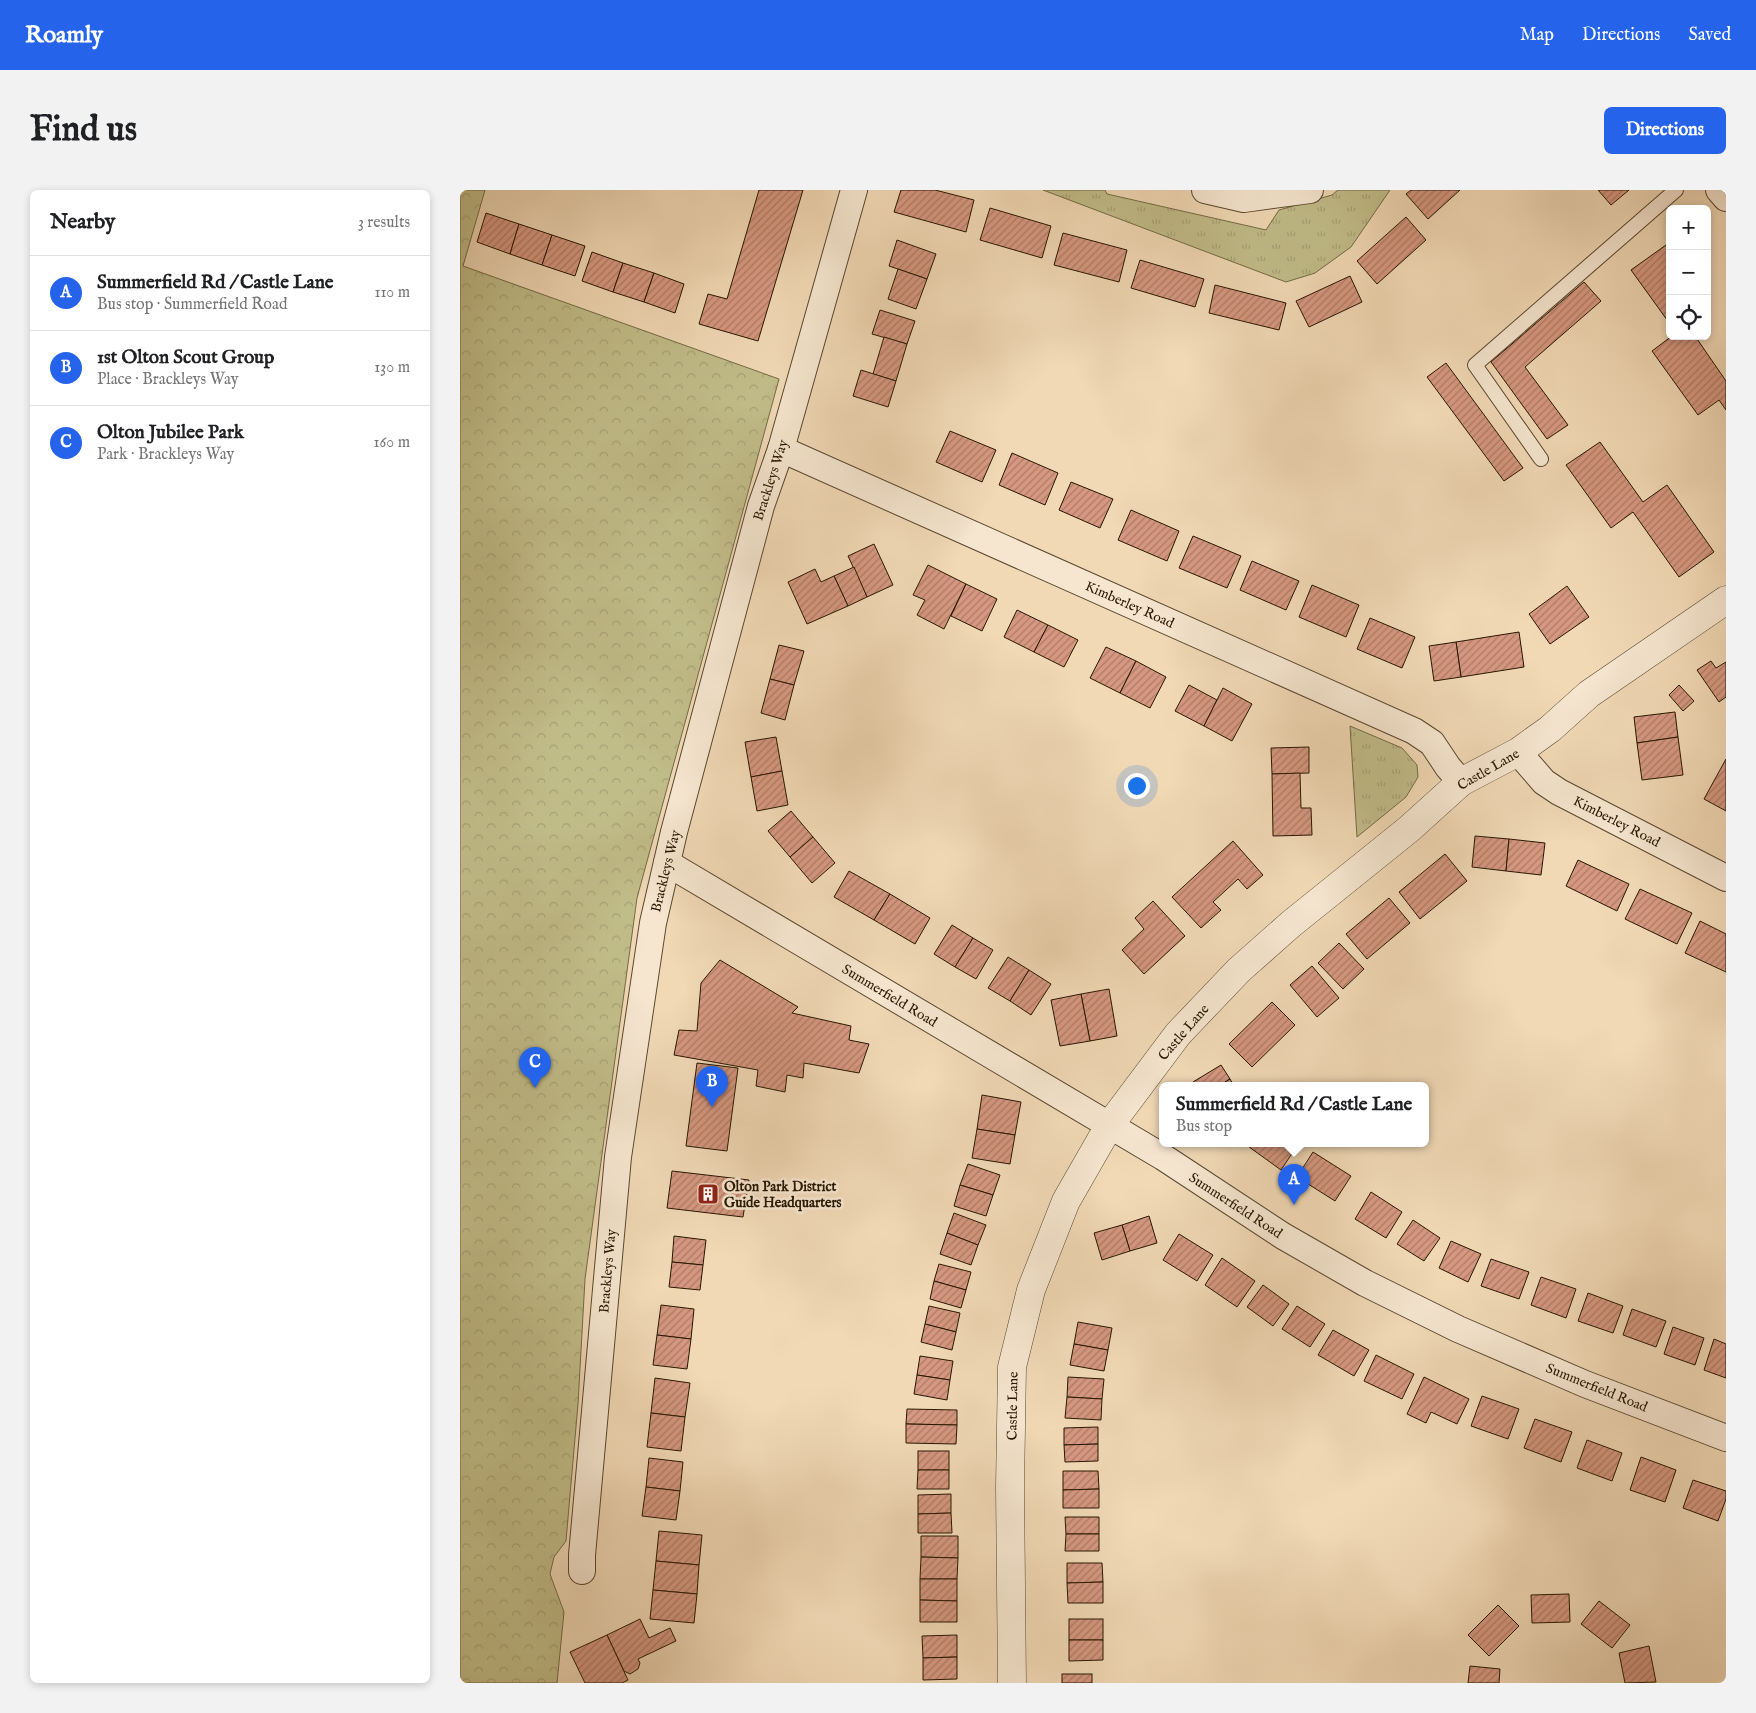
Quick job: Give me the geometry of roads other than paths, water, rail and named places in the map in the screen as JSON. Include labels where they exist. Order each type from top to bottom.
[{"type":"street","name":"Brackleys Way","points":[[582,1571],[618,1157],[653,923],[760,506],[781,449],[854,190]]},
{"type":"street","points":[[1205,190],[1244,199],[1310,190]]},
{"type":"street","points":[[1720,190],[1726,198]]},
{"type":"street","name":"Kimberley Road","points":[[781,449],[1414,731],[1432,743],[1461,782]]},
{"type":"street","name":"Castle Lane","points":[[1012,1683],[1010,1487],[1012,1367],[1032,1290],[1066,1201],[1109,1126],[1178,1034],[1239,970],[1291,924],[1409,829],[1461,782],[1518,752],[1550,729],[1589,694],[1726,600]]},
{"type":"street","name":"Kimberley Road","points":[[1518,752],[1544,782],[1560,792],[1726,878]]},
{"type":"street","name":"Summerfield Road","points":[[667,863],[1163,1157],[1283,1236],[1374,1287],[1458,1329],[1585,1384],[1726,1438]]},
{"type":"lane","points":[[1541,459],[1475,365],[1676,190]]},
{"type":"place","name":"Olton Jubilee Park","points":[[535,1088]]},
{"type":"place","name":"1st Olton Scout Group","points":[[712,1107]]},
{"type":"place","name":"Olton Park District Guide Headquarters","points":[[708,1194]]},
{"type":"place","name":"Summerfield Rd / Castle Lane","points":[[1294,1205]]}]
